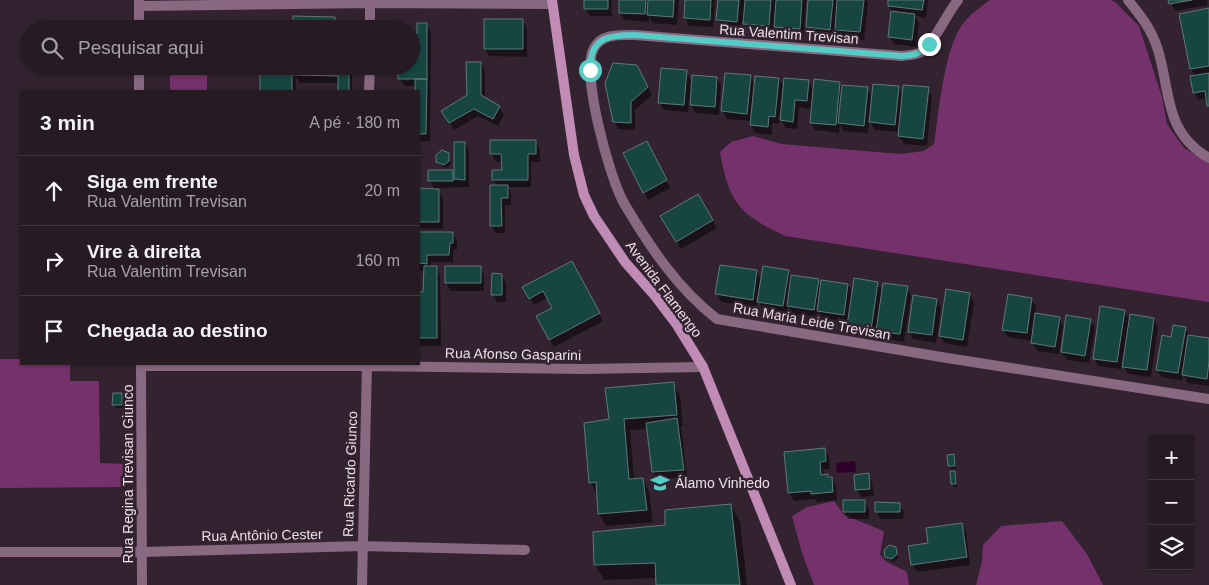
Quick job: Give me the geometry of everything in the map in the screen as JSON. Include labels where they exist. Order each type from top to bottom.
[{"type":"street","name":"Rua Valentim Trevisan","points":[[594,48],[601,40],[613,35],[635,35],[902,56],[916,55],[929,44],[958,0]]},
{"type":"street","points":[[1128,0],[1148,24],[1158,49],[1171,109],[1180,133],[1194,149],[1209,158]]},
{"type":"street","points":[[370,1],[370,20]]},
{"type":"street","points":[[139,20],[139,3],[552,2]]},
{"type":"street","name":"Avenida Flamengo","points":[[552,2],[574,155],[584,196],[594,216],[625,262],[677,325],[703,368],[791,585]]},
{"type":"street","name":"Rua Maria Leide Trevisan","points":[[594,48],[590,61],[592,88],[608,160],[623,203],[668,270],[698,304],[717,319],[921,354],[1209,399]]},
{"type":"street","points":[[139,75],[139,90]]},
{"type":"street","points":[[369,90],[370,75]]},
{"type":"street","name":"Rua Afonso Gasparini","points":[[142,365],[367,365],[582,369],[703,368]]},
{"type":"street","name":"Rua Regina Trevisan Giunco","points":[[142,365],[142,585]]},
{"type":"street","name":"Rua Ricardo Giunco","points":[[362,585],[367,365]]},
{"type":"street","name":"Rua Antônio Cester","points":[[0,552],[142,552],[362,546],[525,550]]},
{"type":"shaded area","points":[[990,0],[1111,0],[1139,26],[1162,97],[1167,124],[1184,148],[1209,163],[1209,302],[785,236],[757,221],[739,205],[727,184],[720,152],[731,142],[753,136],[782,144],[901,154],[924,151],[934,144],[944,79],[952,45],[966,20]]},
{"type":"shaded area","points":[[170,75],[207,75],[207,90],[170,90]]},
{"type":"shaded area","points":[[0,359],[20,359],[20,365],[70,365],[70,381],[99,381],[100,463],[124,464],[125,487],[0,488]]},
{"type":"shaded area","points":[[855,461],[856,472],[837,473],[836,463]]},
{"type":"shaded area","points":[[834,501],[844,515],[884,531],[880,555],[887,562],[907,572],[909,585],[814,585],[802,553],[792,516],[807,507]]},
{"type":"shaded area","points":[[1062,521],[1087,554],[1103,585],[976,585],[982,562],[983,545],[1001,526]]},
{"type":"building","points":[[584,0],[608,0],[608,9],[584,9]]},
{"type":"building","points":[[619,0],[646,0],[645,14],[619,13]]},
{"type":"building","points":[[648,0],[674,0],[673,17],[647,15]]},
{"type":"building","points":[[685,0],[711,0],[710,20],[684,18]]},
{"type":"building","points":[[718,0],[739,0],[737,22],[716,20]]},
{"type":"building","points":[[745,0],[771,0],[769,26],[743,24]]},
{"type":"building","points":[[776,0],[802,0],[800,29],[774,27]]},
{"type":"building","points":[[808,0],[833,0],[830,30],[806,27]]},
{"type":"building","points":[[837,0],[864,0],[860,32],[835,30]]},
{"type":"building","points":[[888,0],[924,0],[922,10],[888,6]]},
{"type":"building","points":[[1168,0],[1192,0],[1169,4]]},
{"type":"building","points":[[1209,8],[1209,66],[1190,69],[1179,14]]},
{"type":"building","points":[[891,11],[915,14],[912,40],[888,37]]},
{"type":"building","points":[[293,16],[335,17],[335,20],[293,20]]},
{"type":"building","points":[[484,19],[523,19],[523,49],[484,49]]},
{"type":"building","points":[[420,23],[427,23],[427,79],[398,79],[398,75],[420,75]]},
{"type":"building","points":[[466,62],[481,62],[481,95],[500,106],[493,119],[474,109],[449,123],[441,111],[467,95]]},
{"type":"building","points":[[613,63],[637,65],[648,87],[631,102],[631,123],[613,122],[605,83]]},
{"type":"building","points":[[661,68],[687,70],[684,105],[658,103]]},
{"type":"building","points":[[725,73],[751,75],[747,114],[721,111]]},
{"type":"building","points":[[1209,73],[1209,106],[1207,106],[1205,91],[1193,93],[1190,76]]},
{"type":"building","points":[[260,75],[292,75],[292,90],[260,90]]},
{"type":"building","points":[[294,75],[337,75],[337,76]]},
{"type":"building","points":[[338,75],[349,75],[349,90],[338,90]]},
{"type":"building","points":[[692,75],[717,77],[715,107],[690,105]]},
{"type":"building","points":[[755,76],[779,78],[775,117],[769,116],[768,127],[750,125]]},
{"type":"building","points":[[784,78],[809,80],[807,101],[795,100],[793,122],[780,120]]},
{"type":"building","points":[[415,79],[427,79],[426,134],[420,134],[420,90],[415,90]]},
{"type":"building","points":[[814,79],[840,82],[836,125],[810,123]]},
{"type":"building","points":[[873,84],[899,86],[895,125],[869,122]]},
{"type":"building","points":[[842,85],[868,87],[864,126],[838,123]]},
{"type":"building","points":[[903,85],[929,87],[923,139],[898,136]]},
{"type":"building","points":[[490,140],[536,140],[536,154],[528,154],[528,180],[492,180],[492,170],[502,170],[501,154],[490,154]]},
{"type":"building","points":[[647,141],[667,180],[643,193],[623,153]]},
{"type":"building","points":[[454,142],[465,142],[465,180],[454,179]]},
{"type":"building","points":[[442,150],[449,153],[449,161],[444,165],[436,162],[436,155]]},
{"type":"building","points":[[428,170],[453,170],[453,181],[428,181]]},
{"type":"building","points":[[490,185],[508,185],[508,198],[501,198],[502,226],[490,226]]},
{"type":"building","points":[[420,188],[439,189],[439,222],[420,222]]},
{"type":"building","points":[[698,194],[713,220],[676,242],[660,216]]},
{"type":"building","points":[[420,232],[453,232],[453,243],[450,243],[449,255],[427,255],[427,264],[420,263]]},
{"type":"building","points":[[572,261],[600,313],[549,340],[536,316],[552,308],[543,291],[529,299],[522,287]]},
{"type":"building","points":[[720,265],[757,270],[753,300],[715,294]]},
{"type":"building","points":[[424,266],[437,266],[437,338],[420,338],[420,292],[423,292]]},
{"type":"building","points":[[445,266],[481,266],[481,283],[445,283]]},
{"type":"building","points":[[763,266],[789,270],[783,306],[757,302]]},
{"type":"building","points":[[492,273],[502,274],[502,295],[491,295]]},
{"type":"building","points":[[791,275],[819,279],[814,310],[787,306]]},
{"type":"building","points":[[854,278],[878,282],[871,330],[847,326]]},
{"type":"building","points":[[821,280],[848,284],[844,315],[817,311]]},
{"type":"building","points":[[883,283],[908,286],[900,334],[876,331]]},
{"type":"building","points":[[946,289],[970,293],[963,340],[939,336]]},
{"type":"building","points":[[1008,294],[1032,298],[1027,333],[1002,330]]},
{"type":"building","points":[[913,295],[937,299],[932,335],[908,332]]},
{"type":"building","points":[[1100,306],[1125,310],[1117,362],[1093,359]]},
{"type":"building","points":[[1035,313],[1060,317],[1055,347],[1031,343]]},
{"type":"building","points":[[1130,314],[1154,318],[1147,370],[1122,367]]},
{"type":"building","points":[[1066,315],[1091,319],[1085,356],[1061,352]]},
{"type":"building","points":[[1173,325],[1186,327],[1178,373],[1156,370],[1162,335],[1171,337]]},
{"type":"building","points":[[1188,335],[1209,338],[1207,379],[1182,375]]},
{"type":"building","points":[[674,382],[677,415],[624,419],[629,479],[643,478],[647,510],[598,514],[596,482],[589,483],[584,423],[609,419],[605,388]]},
{"type":"building","points":[[113,393],[122,393],[122,405],[112,405]]},
{"type":"building","points":[[677,418],[684,470],[652,472],[646,423]]},
{"type":"building","points":[[825,448],[826,461],[820,462],[821,475],[828,474],[828,477],[832,477],[833,492],[811,494],[811,491],[788,493],[784,452]]},
{"type":"building","points":[[954,454],[955,466],[948,466],[947,455]]},
{"type":"building","points":[[950,471],[955,471],[956,484],[951,484]]},
{"type":"building","points":[[869,473],[870,489],[855,490],[854,475]]},
{"type":"building","points":[[843,500],[865,500],[865,512],[843,512]]},
{"type":"building","points":[[875,502],[900,503],[900,512],[875,512]]},
{"type":"building","points":[[731,504],[740,585],[656,585],[655,563],[594,565],[593,532],[665,525],[665,510]]},
{"type":"building","points":[[962,523],[967,557],[911,565],[908,546],[928,543],[926,528]]},
{"type":"building","points":[[889,545],[896,547],[897,554],[892,559],[885,557],[884,550]]},
{"type":"place","name":"Álamo Vinhedo","points":[[660,483]]},
{"type":"route","points":[[590,70],[590,61],[594,48],[601,40],[613,35],[635,35],[902,56],[916,55],[929,44]]}]
